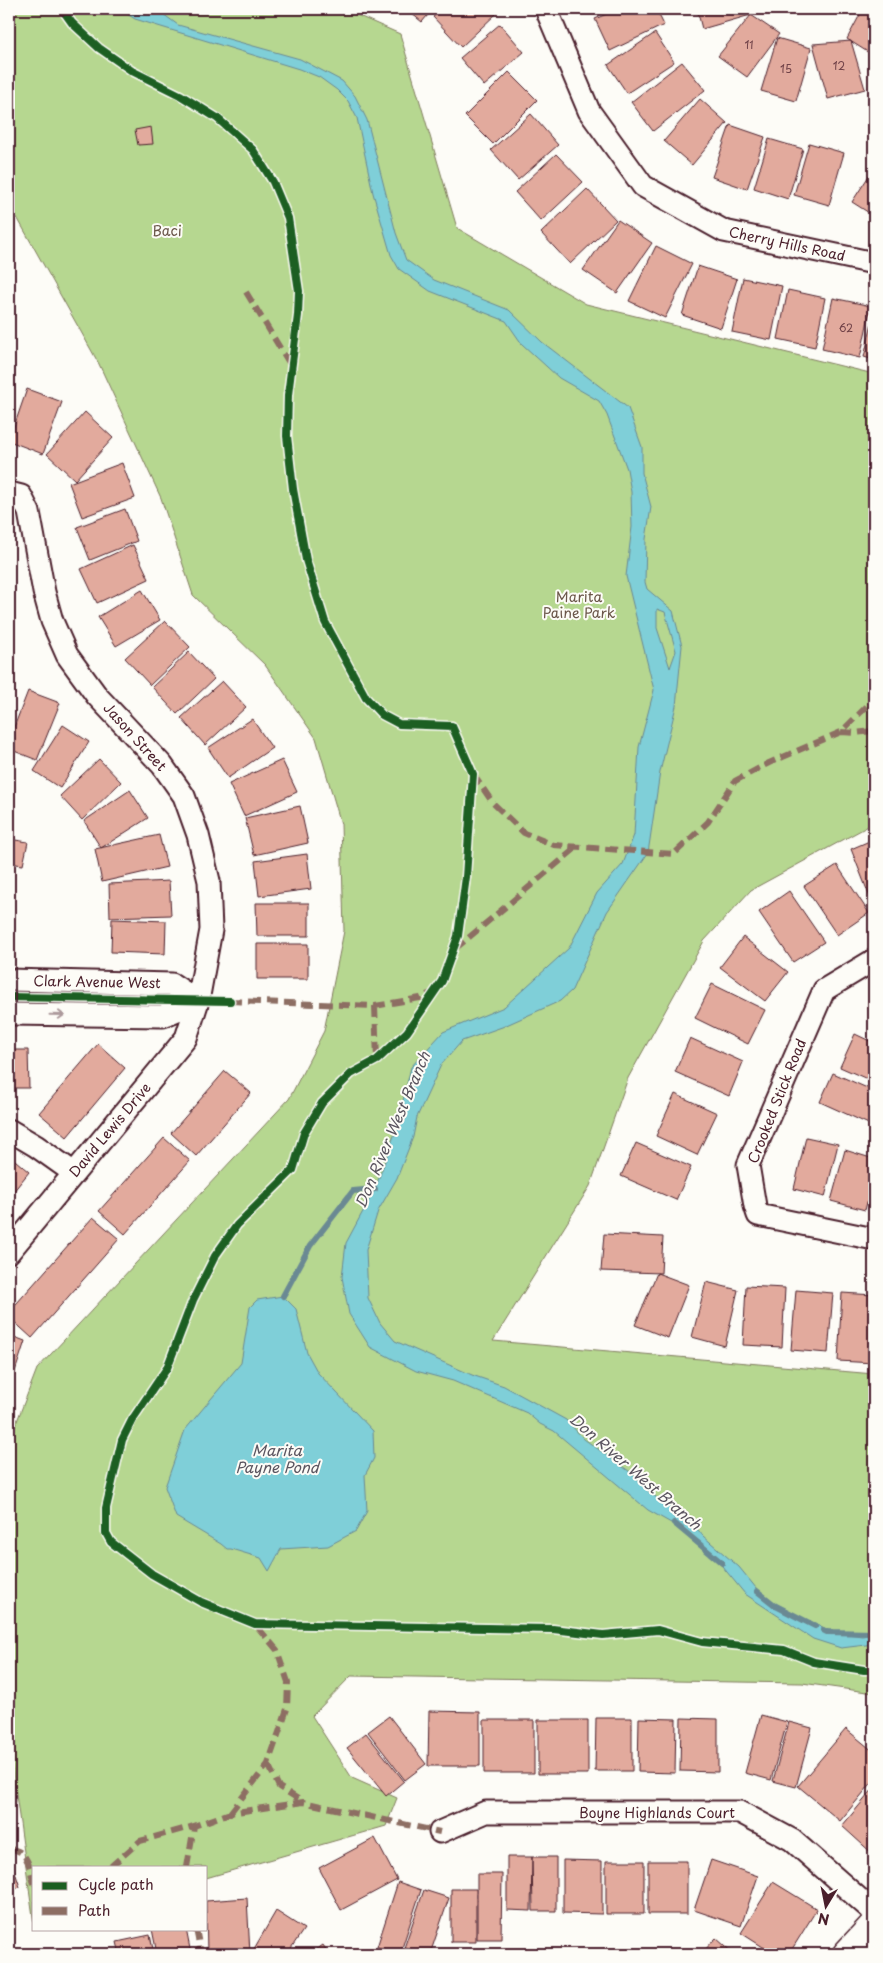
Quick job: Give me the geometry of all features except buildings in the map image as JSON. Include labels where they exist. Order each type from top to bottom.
[{"type":"street","name":"Cherry Hills Road","points":[[546,9],[589,111],[643,186],[724,231],[874,263]]},
{"type":"street","name":"Jason Street","points":[[9,493],[21,496],[29,512],[44,592],[52,622],[66,655],[97,696],[162,765],[184,796],[187,804],[198,835],[209,881],[211,930],[198,1000]]},
{"type":"street","name":"Crooked Stick Road","points":[[874,960],[824,990],[748,1165],[758,1215],[874,1239]]},
{"type":"street","name":"Clark Avenue West","points":[[9,980],[172,984],[198,1000]]},
{"type":"street","points":[[9,1014],[163,1016],[198,1000]]},
{"type":"street","name":"David Lewis Drive","points":[[9,1252],[186,1038],[198,1000]]},
{"type":"street","points":[[9,1130],[36,1146],[74,1173]]},
{"type":"street","name":"Boyne Highlands Court","points":[[440,1832],[486,1812],[740,1812],[792,1840],[874,1912]]},
{"type":"street","points":[[847,1954],[874,1925]]},
{"type":"green space","name":"Marita Paine Park","points":[[9,9],[343,9],[400,34],[457,228],[586,304],[874,374],[874,823],[751,890],[704,941],[628,1078],[590,1186],[493,1341],[874,1374],[874,1693],[802,1683],[351,1676],[312,1716],[352,1778],[397,1798],[386,1826],[208,1877],[208,1866],[32,1866],[32,1910],[10,1751],[9,1442],[37,1369],[289,1099],[324,1031],[344,931],[341,824],[316,738],[265,665],[193,595],[161,498],[99,364],[14,212],[9,208]]},
{"type":"water","points":[[119,9],[159,9],[178,25],[300,59],[342,81],[355,96],[367,120],[396,233],[406,260],[434,280],[509,310],[542,342],[628,408],[642,447],[642,473],[651,507],[646,539],[645,582],[647,589],[673,611],[682,646],[676,706],[660,772],[648,853],[607,912],[572,990],[560,1001],[502,1027],[462,1041],[441,1065],[417,1117],[413,1137],[397,1178],[378,1211],[366,1250],[368,1298],[380,1323],[395,1341],[472,1375],[504,1386],[566,1420],[584,1439],[633,1474],[650,1493],[689,1519],[703,1536],[739,1567],[765,1599],[803,1621],[815,1623],[832,1632],[862,1636],[874,1634],[874,1644],[841,1648],[813,1639],[745,1594],[713,1555],[687,1532],[648,1510],[554,1431],[540,1424],[527,1413],[453,1381],[416,1371],[370,1347],[349,1314],[342,1277],[346,1243],[375,1189],[396,1130],[411,1067],[443,1032],[504,1007],[569,948],[597,893],[623,864],[634,835],[639,747],[654,690],[626,576],[632,527],[631,492],[627,469],[607,415],[599,401],[559,378],[522,344],[506,321],[430,291],[399,269],[391,255],[373,193],[357,118],[348,101],[337,90],[319,77],[299,69],[135,19]],"holes":[[[657,609],[665,612],[676,651],[670,668],[657,628]]]},
{"type":"water","name":"Marita Payne Pond","points":[[283,1296],[296,1309],[307,1353],[318,1373],[373,1431],[374,1458],[365,1475],[367,1511],[356,1531],[328,1546],[281,1549],[269,1571],[261,1558],[227,1549],[176,1517],[165,1487],[185,1430],[241,1363],[250,1307],[257,1300]]},
{"type":"waterway","points":[[283,1296],[310,1246],[353,1191],[375,1189]]},
{"type":"waterway","name":"Don River West Branch","points":[[674,1523],[722,1563]]},
{"type":"waterway","name":"Don River West Branch","points":[[757,1591],[776,1606],[815,1626]]},
{"type":"waterway","name":"Don River West Branch","points":[[823,1630],[827,1632],[874,1633]]},
{"type":"marked path","points":[[246,292],[291,366]]},
{"type":"marked path","points":[[473,774],[493,803],[524,833],[554,845],[674,854],[708,822],[735,781],[769,763],[841,732],[874,699]]},
{"type":"marked path","points":[[841,732],[874,731]]},
{"type":"marked path","points":[[455,949],[577,847]]},
{"type":"marked path","points":[[230,1001],[375,1006],[420,998],[433,992]]},
{"type":"marked path","points":[[375,1006],[377,1060]]},
{"type":"marked path","points":[[230,1813],[268,1764],[287,1709],[288,1682],[277,1650],[255,1624]]},
{"type":"marked path","points":[[268,1764],[279,1787],[303,1802]]},
{"type":"marked path","points":[[111,1866],[140,1841],[194,1826],[230,1813],[303,1802],[440,1832]]},
{"type":"marked path","points":[[187,1866],[194,1826]]},
{"type":"marked path","points":[[9,1849],[21,1852],[27,1860],[32,1877]]},
{"type":"marked path","points":[[196,1930],[201,1954]]},
{"type":"cycle path","points":[[62,9],[72,23],[99,48],[132,71],[180,95],[217,118],[253,150],[273,182],[288,218],[299,291],[298,315],[288,395],[287,436],[293,489],[306,560],[325,622],[366,698],[382,715],[399,724],[452,726],[473,774],[466,877],[458,936],[442,981],[407,1032],[377,1060],[351,1074],[322,1103],[304,1133],[293,1170],[237,1225],[215,1256],[193,1300],[167,1368],[132,1420],[122,1440],[106,1508],[106,1533],[111,1542],[152,1574],[201,1602],[255,1624],[553,1629],[603,1635],[658,1630],[702,1642],[784,1650],[814,1662],[874,1670]]},
{"type":"cycle path","points":[[9,997],[230,1001]]},
{"type":"park label","name":"Baci","points":[[167,231]]}]
